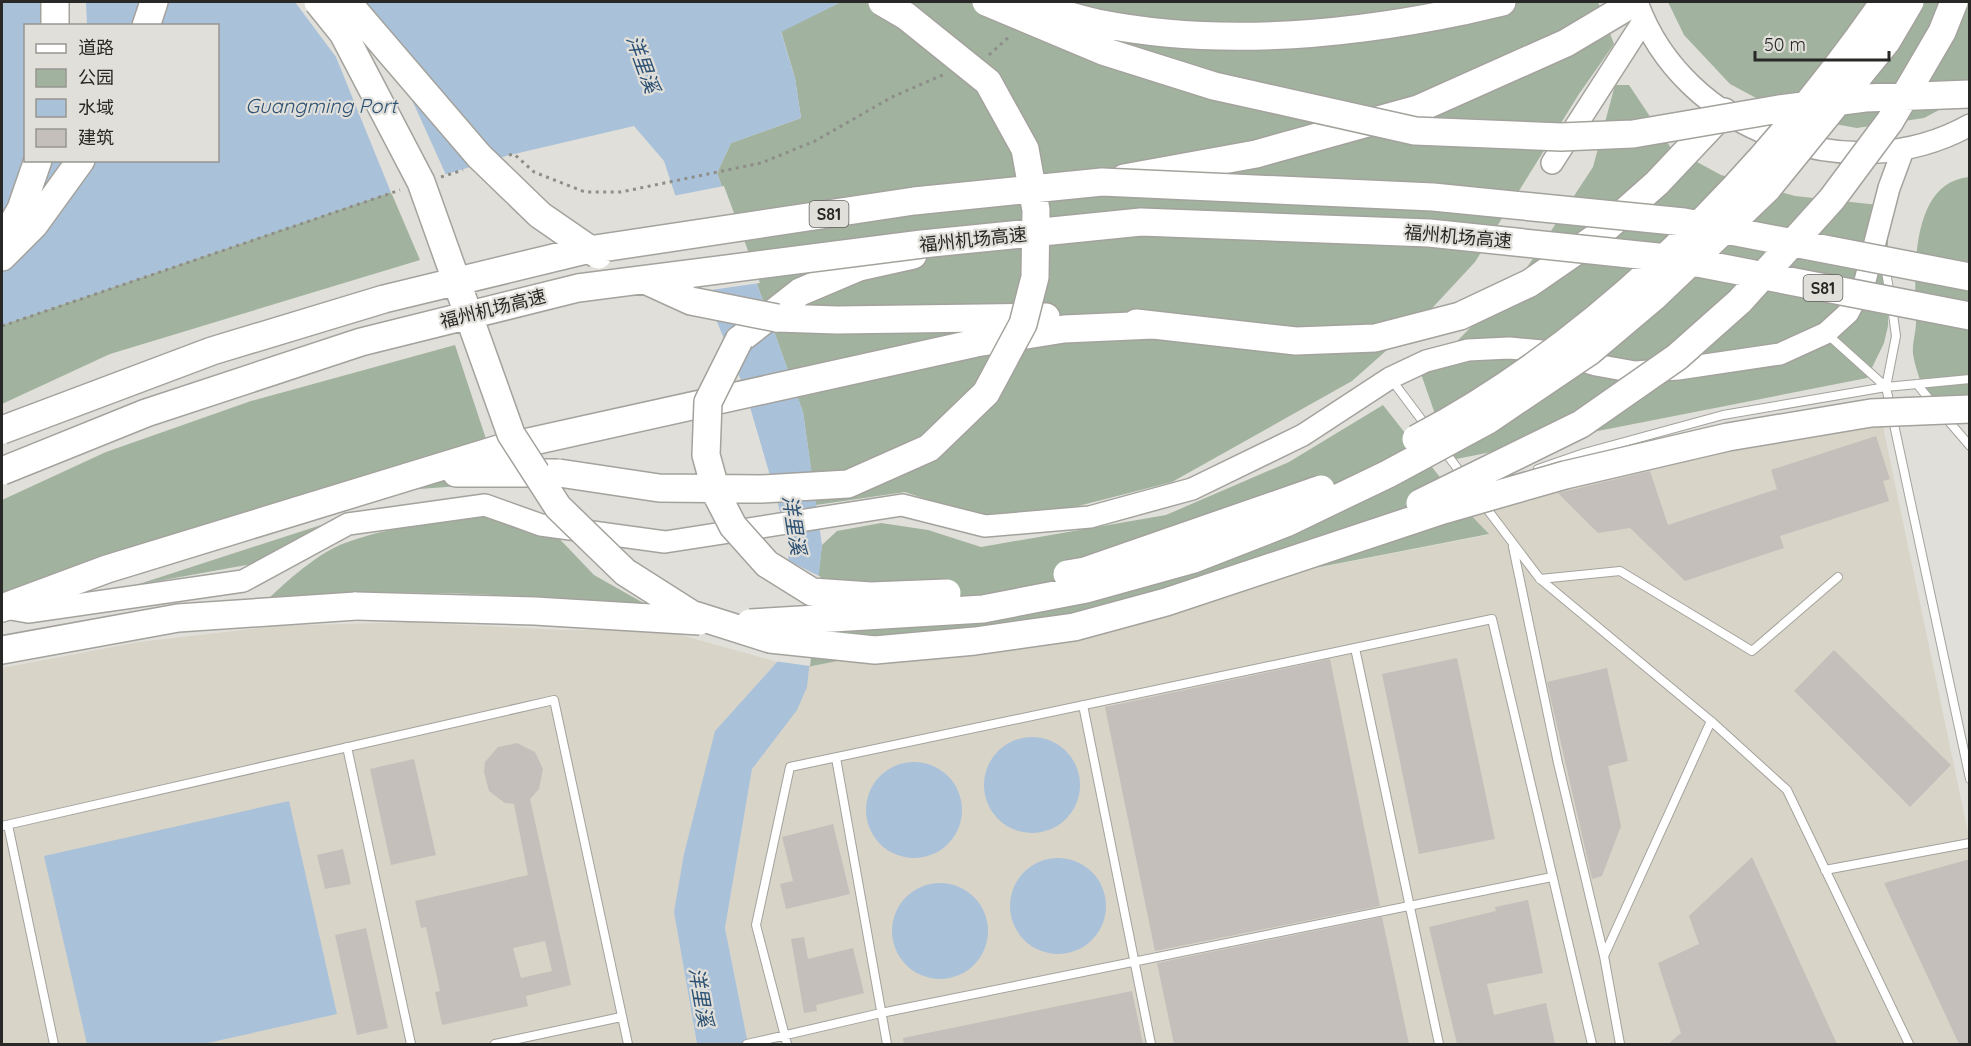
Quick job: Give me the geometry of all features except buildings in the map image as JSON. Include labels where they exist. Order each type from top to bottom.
[{"type":"highway","points":[[55,2],[55,24]]},
{"type":"highway","points":[[147,24],[154,2]]},
{"type":"highway","points":[[318,2],[343,33],[421,182],[511,434],[558,507],[625,572],[692,614],[770,639],[886,649],[975,641],[1074,627],[1166,602],[1476,500],[1565,475],[1728,437],[1871,413],[1970,409]]},
{"type":"highway","points":[[347,2],[479,156],[540,215],[612,265],[691,301],[777,318],[837,320],[1031,316],[1154,325],[1296,341],[1375,338],[1460,316],[1530,283],[1595,238],[1657,183],[1724,112]]},
{"type":"highway","points":[[369,487],[419,476],[478,471],[559,473],[659,488],[761,489],[848,484],[929,448],[986,393],[1023,324],[1035,277],[1036,210],[1025,149],[988,82],[906,16],[882,2]]},
{"type":"highway","points":[[986,2],[1103,51],[1214,86],[1415,131],[1561,137],[1633,134],[1779,109],[1864,98],[1970,94]]},
{"type":"highway","points":[[1018,2],[1097,23],[1178,33],[1262,36],[1397,25],[1502,2]]},
{"type":"highway","points":[[984,239],[859,267],[800,292],[739,340],[708,402],[706,455],[717,495],[733,526],[767,564],[812,592],[871,596],[969,592],[1085,571],[1310,494],[1436,428],[1537,363],[1630,291],[1756,164],[1844,60],[1884,2]]},
{"type":"highway","points":[[2,650],[178,618],[356,606],[535,611],[753,624],[983,609],[1086,589],[1194,559],[1286,523],[1388,474],[1488,420],[1590,351],[1654,297],[1767,189],[1887,41],[1910,2]]},
{"type":"highway","points":[[1294,561],[1411,508],[1581,424],[1677,357],[1740,301],[1832,199],[1890,120],[1942,32],[1954,2]]},
{"type":"highway","points":[[1102,182],[1256,154],[1418,109],[1638,8]]},
{"type":"highway","points":[[2,242],[21,209],[37,162]]},
{"type":"highway","points":[[2,257],[34,225],[80,162]]},
{"type":"highway","name":"福州机场高速","points":[[2,430],[212,351],[384,299],[582,251],[914,201],[1102,182],[1433,196],[1684,222],[1970,277]]},
{"type":"highway","name":"福州机场高速","points":[[2,471],[146,413],[361,342],[578,288],[922,244],[1141,222],[1429,233],[1677,259],[1970,316]]},
{"type":"highway","points":[[2,608],[107,569],[502,448],[976,343],[1064,329],[1154,325]]},
{"type":"main road","points":[[1552,163],[1638,8],[1678,71],[1724,112],[1765,135],[1810,149],[1857,154],[1903,150],[1952,135],[1970,125]]},
{"type":"main road","points":[[2,608],[27,612],[243,581],[348,524],[484,505],[541,525],[665,542],[902,506],[985,526],[1089,517],[1192,489],[1303,435],[1390,378],[1426,361],[1468,350],[1509,348],[1553,352],[1596,365],[1635,372],[1678,369],[1780,354],[1826,333],[1848,313],[1865,281],[1880,232],[1889,188],[1903,150]]},
{"type":"lane","points":[[1880,232],[1896,336],[1886,387],[1970,779]]},
{"type":"lane","points":[[1826,333],[1886,387]]},
{"type":"lane","points":[[1390,378],[1471,486]]},
{"type":"lane","points":[[1528,473],[1584,453],[1723,415],[1886,387],[1970,379]]},
{"type":"lane","points":[[1917,384],[1970,446]]},
{"type":"lane","points":[[1494,484],[1478,495],[1540,579],[1711,721],[1787,790],[1909,1044]]},
{"type":"lane","points":[[1512,542],[1558,763],[1604,956],[1620,1044]]},
{"type":"lane","points":[[1540,579],[1620,571],[1752,651],[1838,577]]},
{"type":"lane","points":[[787,1044],[756,925],[790,767],[1492,618],[1592,1044]]},
{"type":"lane","points":[[1355,648],[1439,1044]]},
{"type":"lane","points":[[54,1044],[5,825],[554,700],[628,1044]]},
{"type":"lane","points":[[1083,705],[1151,1044]]},
{"type":"lane","points":[[1604,956],[1711,721]]},
{"type":"lane","points":[[347,747],[411,1044]]},
{"type":"lane","points":[[836,758],[887,1044]]},
{"type":"lane","points":[[1825,870],[1970,843]]},
{"type":"lane","points":[[747,1044],[881,1013],[1410,908],[1552,877]]},
{"type":"lane","points":[[495,1044],[621,1017]]},
{"type":"path","points":[[979,59],[990,54],[1015,32]]},
{"type":"path","points":[[502,157],[514,154],[534,172],[585,192],[621,192],[761,164],[815,141],[892,97],[946,73]]},
{"type":"path","points":[[435,179],[469,168]]},
{"type":"path","points":[[2,326],[401,190]]},
{"type":"shaded area","points":[[1882,422],[1969,837],[1969,1044],[748,1044],[725,928],[752,769],[807,687],[807,667],[1488,535],[1465,509],[1647,460]]},
{"type":"shaded area","points":[[408,622],[561,630],[663,630],[777,662],[715,731],[674,912],[697,1044],[2,1044],[2,668],[139,642],[277,626]]},
{"type":"green space","points":[[841,2],[1598,2],[1614,44],[1579,94],[1475,262],[1422,319],[1352,381],[1172,482],[1039,516],[973,515],[905,492],[816,505],[803,412],[717,173],[731,143],[801,118],[795,78],[781,31]]},
{"type":"green space","points":[[1668,2],[1969,2],[1969,94],[1924,118],[1857,128],[1790,116],[1730,84],[1684,35]]},
{"type":"green space","points":[[1615,85],[1629,85],[1671,148],[1721,175],[1795,196],[1888,206],[1888,326],[1884,343],[1867,378],[1451,460],[1420,371],[1438,361],[1524,272],[1593,167]]},
{"type":"green space","points":[[1969,177],[1969,415],[1934,416],[1913,354],[1916,322],[1916,258],[1919,235],[1925,214],[1935,196],[1949,183]]},
{"type":"green space","points":[[391,192],[420,260],[110,354],[2,404],[2,325]]},
{"type":"green space","points":[[455,345],[487,442],[518,487],[486,484],[327,496],[2,598],[2,500],[106,452],[251,401]]},
{"type":"green space","points":[[1383,405],[1465,509],[1489,534],[807,667],[822,545],[837,531],[881,523],[928,530],[981,547],[1166,515],[1289,462]]},
{"type":"green space","points":[[491,515],[550,529],[594,575],[647,605],[504,595],[409,593],[362,593],[267,600],[314,560],[345,543],[398,528]]},
{"type":"green space","points":[[321,525],[263,562],[136,585]]},
{"type":"water","name":"Guangming Port","points":[[2,2],[841,2],[781,32],[795,78],[801,118],[731,143],[717,173],[803,412],[822,545],[807,687],[797,710],[752,769],[725,928],[748,1044],[697,1044],[674,912],[684,854],[715,731],[777,662],[783,650],[789,548],[745,390],[715,317],[664,161],[634,126],[506,156],[421,182],[2,325]]},
{"type":"water","points":[[1032,737],[1050,741],[1066,751],[1076,767],[1080,785],[1076,803],[1066,819],[1050,829],[1032,833],[1014,829],[998,819],[988,803],[984,785],[988,767],[998,751],[1014,741]]},
{"type":"water","points":[[914,762],[932,766],[948,776],[958,792],[962,810],[958,828],[948,844],[932,854],[914,858],[896,854],[880,844],[870,828],[866,810],[870,792],[880,776],[896,766]]},
{"type":"water","points":[[289,801],[337,1014],[203,1044],[87,1044],[44,856]]},
{"type":"water","points":[[1058,858],[1076,862],[1092,872],[1102,888],[1106,906],[1102,924],[1092,940],[1076,950],[1058,954],[1040,950],[1024,940],[1014,924],[1010,906],[1014,888],[1024,872],[1040,862]]},
{"type":"water","points":[[940,883],[958,887],[974,897],[984,913],[988,931],[984,949],[974,965],[958,975],[940,979],[922,975],[906,965],[896,949],[892,931],[896,913],[906,897],[922,887]]},
{"type":"pier","points":[[50,2],[86,2],[87,24],[52,24]]},
{"type":"pier","points":[[295,2],[349,2],[392,56],[447,177],[392,195],[336,57]]},
{"type":"pier","points":[[724,186],[760,283],[704,291],[673,196]]},
{"type":"pier","points":[[785,559],[821,577],[810,666],[774,661],[780,649]]},
{"type":"water label","name":"洋里溪","points":[[643,64]]},
{"type":"water label","name":"洋里溪","points":[[794,525]]},
{"type":"water label","name":"洋里溪","points":[[701,997]]}]
